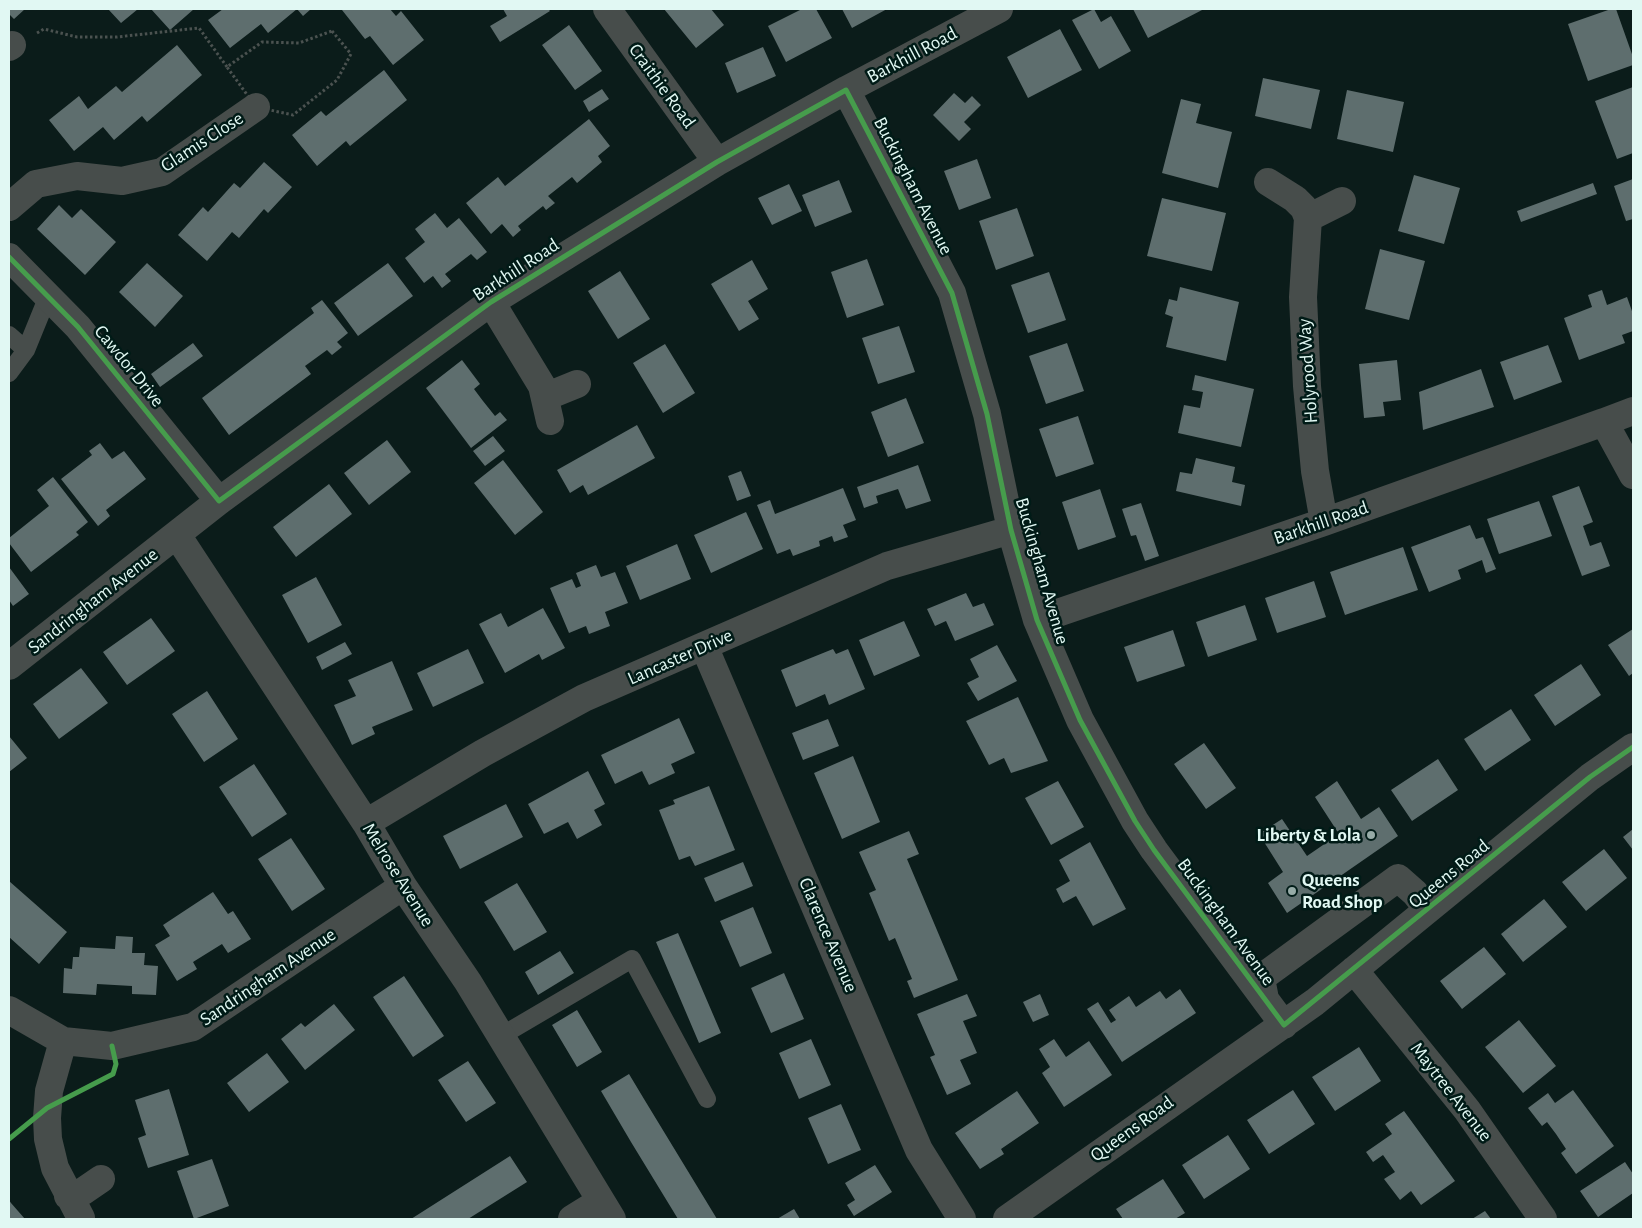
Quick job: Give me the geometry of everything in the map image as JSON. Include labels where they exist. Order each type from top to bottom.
[{"type":"street","name":"Craithie Road","points":[[607,9],[717,162]]},
{"type":"street","name":"Barkhill Road","points":[[177,535],[219,501],[491,302],[717,162],[846,90],[999,9]]},
{"type":"street","name":"Buckingham Avenue","points":[[846,90],[952,293],[987,414],[1011,530],[1037,620],[1080,720],[1135,821],[1256,981],[1284,1025]]},
{"type":"street","name":"Glamis Close","points":[[9,208],[36,184],[78,176],[122,181],[162,172],[256,107]]},
{"type":"street","points":[[1268,182],[1295,199],[1304,208],[1308,218],[1342,200]]},
{"type":"street","name":"Holyrood Way","points":[[1308,218],[1309,231],[1303,297],[1307,386],[1315,471],[1324,522]]},
{"type":"street","name":"Cawdor Drive","points":[[9,257],[78,327],[219,501]]},
{"type":"street","points":[[491,302],[542,386],[547,409],[577,384]]},
{"type":"street","name":"Barkhill Road","points":[[1037,620],[1324,522],[1633,411]]},
{"type":"street","points":[[1604,422],[1633,475]]},
{"type":"street","name":"Lancaster Drive","points":[[366,823],[483,753],[584,698],[887,566],[1011,530]]},
{"type":"street","name":"Sandringham Avenue","points":[[9,666],[177,535]]},
{"type":"street","name":"Melrose Avenue","points":[[177,535],[366,823],[403,886],[501,1036],[606,1210]]},
{"type":"street","name":"Clarence Avenue","points":[[704,646],[919,1150],[962,1219]]},
{"type":"street","name":"Queens Road","points":[[1007,1219],[1177,1097],[1284,1025],[1590,778],[1633,747]]},
{"type":"street","name":"Queens Road","points":[[1256,981],[1398,878],[1422,902],[1424,912]]},
{"type":"street","name":"Sandringham Avenue","points":[[9,1010],[63,1041],[112,1046],[193,1027],[403,886]]},
{"type":"street","name":"Maytree Avenue","points":[[1354,970],[1467,1110],[1543,1219]]},
{"type":"street","points":[[63,1041],[49,1091],[47,1118],[48,1139],[55,1168],[74,1207],[82,1192],[101,1179]]},
{"type":"street","points":[[572,1219],[606,1210]]},
{"type":"lane","points":[[9,373],[26,350],[48,296]]},
{"type":"lane","points":[[9,335],[26,350]]},
{"type":"lane","points":[[501,1036],[632,959],[708,1099]]},
{"type":"path","points":[[10,46],[44,29],[77,37],[117,37],[199,28],[227,67],[256,107],[293,115],[337,80],[351,54],[332,30],[298,43],[262,42],[227,67]]},
{"type":"building","points":[[9,9],[25,9],[14,19],[9,14]]},
{"type":"building","points":[[108,9],[138,9],[121,23]]},
{"type":"building","points":[[151,9],[194,9],[170,30]]},
{"type":"building","points":[[223,9],[297,9],[268,33],[261,24],[230,48],[208,20]]},
{"type":"building","points":[[297,9],[311,9],[303,16]]},
{"type":"building","points":[[343,9],[390,9],[396,16],[401,11],[424,40],[393,65],[370,36],[365,39]]},
{"type":"building","points":[[503,9],[548,9],[550,11],[500,42],[490,26],[507,16]]},
{"type":"building","points":[[664,9],[711,9],[724,25],[696,48]]},
{"type":"building","points":[[802,9],[816,9],[832,38],[786,62],[768,26]]},
{"type":"building","points":[[842,9],[887,9],[852,28]]},
{"type":"building","points":[[1094,9],[1101,22],[1111,16],[1131,51],[1099,69],[1072,20]]},
{"type":"building","points":[[1133,9],[1204,9],[1148,38]]},
{"type":"building","points":[[1616,9],[1633,57],[1633,65],[1588,81],[1568,24]]},
{"type":"building","points":[[569,25],[602,71],[575,90],[542,45]]},
{"type":"building","points":[[1060,29],[1082,70],[1028,98],[1007,57]]},
{"type":"building","points":[[177,45],[202,75],[147,122],[142,116],[114,140],[103,127],[74,151],[49,120],[79,96],[88,109],[116,86],[122,92]]},
{"type":"building","points":[[763,47],[776,76],[737,93],[725,63]]},
{"type":"building","points":[[384,70],[407,100],[350,146],[346,141],[317,166],[292,135],[321,111],[326,116]]},
{"type":"building","points":[[1263,78],[1320,90],[1311,129],[1255,116]]},
{"type":"building","points":[[1633,87],[1633,153],[1617,159],[1595,101]]},
{"type":"building","points":[[602,89],[609,99],[589,112],[583,101]]},
{"type":"building","points":[[1347,90],[1404,102],[1393,152],[1337,139]]},
{"type":"building","points":[[954,93],[965,103],[972,96],[981,105],[964,122],[971,129],[959,141],[933,115]]},
{"type":"building","points":[[1181,99],[1201,104],[1196,123],[1232,132],[1218,188],[1162,173]]},
{"type":"building","points":[[589,119],[610,146],[598,156],[602,162],[577,183],[572,177],[548,196],[555,203],[546,210],[543,206],[518,226],[521,230],[513,237],[502,224],[491,234],[466,203],[498,177],[505,186]]},
{"type":"building","points":[[977,159],[991,198],[959,210],[944,171]]},
{"type":"building","points":[[264,162],[292,187],[268,213],[264,209],[239,238],[232,232],[207,261],[178,235],[203,207],[208,212],[234,183],[240,188]]},
{"type":"building","points":[[1414,175],[1460,188],[1444,244],[1398,231]]},
{"type":"building","points":[[1633,179],[1633,219],[1626,221],[1614,186]]},
{"type":"building","points":[[839,180],[852,212],[815,227],[802,195]]},
{"type":"building","points":[[1593,183],[1597,194],[1521,222],[1517,211]]},
{"type":"building","points":[[789,184],[802,211],[772,225],[758,198]]},
{"type":"building","points":[[1162,198],[1226,213],[1212,271],[1147,256]]},
{"type":"building","points":[[59,205],[72,218],[81,209],[116,242],[85,275],[37,229]]},
{"type":"building","points":[[1017,208],[1034,256],[996,270],[979,221]]},
{"type":"building","points":[[435,213],[447,228],[459,218],[487,252],[477,260],[471,254],[445,274],[451,281],[442,288],[433,276],[424,283],[405,258],[425,242],[415,229]]},
{"type":"building","points":[[1380,249],[1425,261],[1409,320],[1365,309]]},
{"type":"building","points":[[867,259],[884,305],[847,318],[831,272]]},
{"type":"building","points":[[752,260],[768,289],[748,301],[759,319],[739,331],[711,284]]},
{"type":"building","points":[[147,263],[183,296],[155,327],[119,292]]},
{"type":"building","points":[[388,263],[413,296],[358,336],[334,303]]},
{"type":"building","points":[[620,271],[650,319],[618,339],[588,291]]},
{"type":"building","points":[[1049,272],[1066,320],[1028,333],[1011,285]]},
{"type":"building","points":[[1180,287],[1239,302],[1226,361],[1166,347],[1173,317],[1165,314],[1169,299],[1177,301]]},
{"type":"building","points":[[1602,290],[1607,305],[1627,297],[1633,314],[1633,331],[1622,335],[1625,343],[1579,360],[1564,318],[1592,307],[1588,295]]},
{"type":"building","points":[[322,300],[348,333],[337,342],[342,347],[332,355],[327,350],[305,366],[311,374],[229,435],[202,398],[314,313],[311,308]]},
{"type":"building","points":[[899,326],[915,372],[878,384],[862,338]]},
{"type":"building","points":[[193,343],[203,356],[160,387],[151,374]]},
{"type":"building","points":[[1067,343],[1084,391],[1046,404],[1029,356]]},
{"type":"building","points":[[665,344],[695,393],[663,413],[633,363]]},
{"type":"building","points":[[1548,345],[1562,382],[1514,400],[1500,362]]},
{"type":"building","points":[[462,360],[480,384],[474,389],[483,401],[495,416],[500,412],[507,420],[471,448],[426,388]]},
{"type":"building","points":[[1397,360],[1401,400],[1383,402],[1385,416],[1364,418],[1359,364]]},
{"type":"building","points":[[1481,369],[1494,407],[1423,430],[1419,392]]},
{"type":"building","points":[[1195,375],[1254,389],[1241,447],[1178,433],[1184,405],[1200,408],[1203,392],[1192,390]]},
{"type":"building","points":[[906,398],[924,443],[888,457],[871,412]]},
{"type":"building","points":[[1078,416],[1094,464],[1056,477],[1039,429]]},
{"type":"building","points":[[637,425],[655,458],[588,495],[583,485],[570,493],[557,470]]},
{"type":"building","points":[[493,436],[505,451],[485,466],[473,451]]},
{"type":"building","points":[[387,440],[411,472],[369,505],[344,473]]},
{"type":"building","points":[[100,443],[112,459],[124,451],[146,479],[106,510],[110,516],[98,526],[61,479],[92,455],[89,451]]},
{"type":"building","points":[[1196,458],[1235,467],[1232,482],[1245,485],[1241,506],[1176,491],[1180,472],[1192,474]]},
{"type":"building","points":[[503,460],[543,512],[515,535],[474,483]]},
{"type":"building","points":[[918,465],[931,501],[906,509],[898,489],[876,496],[878,503],[864,508],[857,487]]},
{"type":"building","points":[[741,471],[751,496],[737,501],[728,476]]},
{"type":"building","points":[[53,477],[88,522],[76,532],[79,535],[31,572],[9,543],[9,538],[49,506],[37,490]]},
{"type":"building","points":[[329,484],[352,514],[296,557],[273,527]]},
{"type":"building","points":[[1579,486],[1593,522],[1583,526],[1590,546],[1601,542],[1610,566],[1582,576],[1552,496]]},
{"type":"building","points":[[843,488],[856,520],[843,525],[848,537],[834,542],[832,536],[819,541],[820,546],[793,556],[790,549],[777,554],[757,505],[770,500],[775,514]]},
{"type":"building","points":[[1100,489],[1116,537],[1078,550],[1062,502]]},
{"type":"building","points":[[1539,501],[1552,536],[1499,554],[1487,519]]},
{"type":"building","points":[[1141,503],[1159,556],[1145,561],[1136,535],[1131,536],[1122,509]]},
{"type":"building","points":[[746,512],[763,549],[711,573],[694,535]]},
{"type":"building","points":[[1470,525],[1476,539],[1483,537],[1496,569],[1486,573],[1482,560],[1458,570],[1461,579],[1429,592],[1411,547]]},
{"type":"building","points":[[677,544],[691,579],[640,600],[626,566]]},
{"type":"building","points":[[1403,547],[1418,590],[1345,615],[1330,572]]},
{"type":"building","points":[[596,565],[601,577],[615,572],[628,603],[605,612],[610,626],[589,634],[586,626],[569,633],[550,588],[572,579],[576,588],[581,586],[576,573]]},
{"type":"building","points":[[9,567],[29,594],[13,606],[9,600]]},
{"type":"building","points":[[316,577],[342,625],[308,643],[282,595]]},
{"type":"building","points":[[1314,581],[1326,617],[1277,633],[1265,598]]},
{"type":"building","points":[[966,593],[973,607],[984,603],[994,625],[955,641],[946,621],[935,626],[927,609]]},
{"type":"building","points":[[1245,605],[1257,640],[1208,657],[1196,622]]},
{"type":"building","points":[[543,608],[565,648],[542,660],[539,654],[505,673],[479,624],[501,613],[508,627]]},
{"type":"building","points":[[151,618],[175,651],[127,685],[103,652]]},
{"type":"building","points":[[904,621],[920,656],[874,676],[859,640]]},
{"type":"building","points":[[1633,629],[1633,673],[1629,676],[1608,645]]},
{"type":"building","points":[[1173,630],[1185,666],[1137,682],[1124,647]]},
{"type":"building","points":[[345,642],[352,654],[322,670],[316,657]]},
{"type":"building","points":[[997,645],[1017,681],[978,701],[967,683],[979,677],[970,659]]},
{"type":"building","points":[[468,649],[484,683],[433,707],[417,673]]},
{"type":"building","points":[[833,649],[836,654],[848,649],[865,689],[829,705],[825,694],[796,707],[781,670]]},
{"type":"building","points":[[392,661],[413,710],[372,727],[375,734],[352,745],[334,705],[356,696],[348,680]]},
{"type":"building","points":[[1581,664],[1601,695],[1555,726],[1534,695]]},
{"type":"building","points":[[81,668],[108,703],[59,739],[33,704]]},
{"type":"building","points":[[207,691],[238,739],[204,762],[172,714]]},
{"type":"building","points":[[1018,697],[1048,761],[1011,773],[1004,758],[989,765],[966,721]]},
{"type":"building","points":[[1511,709],[1531,740],[1485,771],[1464,739]]},
{"type":"building","points":[[679,718],[695,753],[671,764],[675,773],[649,785],[642,771],[615,784],[601,755]]},
{"type":"building","points":[[828,719],[839,746],[803,760],[792,733]]},
{"type":"building","points":[[9,736],[27,758],[9,772]]},
{"type":"building","points":[[1204,743],[1236,788],[1206,809],[1174,764]]},
{"type":"building","points":[[853,756],[880,822],[842,839],[814,773]]},
{"type":"building","points":[[1438,759],[1458,790],[1412,821],[1391,790]]},
{"type":"building","points":[[254,764],[287,814],[252,837],[219,787]]},
{"type":"building","points":[[588,771],[605,804],[594,810],[602,825],[577,839],[568,822],[544,834],[528,804]]},
{"type":"building","points":[[1058,781],[1084,827],[1051,845],[1025,798]]},
{"type":"building","points":[[1337,781],[1361,819],[1379,807],[1398,836],[1287,913],[1268,883],[1283,872],[1259,834],[1282,819],[1307,856],[1339,834],[1315,797]]},
{"type":"building","points":[[709,786],[735,850],[695,866],[690,856],[679,860],[659,810],[675,804],[673,800]]},
{"type":"building","points":[[506,804],[523,837],[460,869],[443,836]]},
{"type":"building","points":[[1633,829],[1633,850],[1623,837]]},
{"type":"building","points":[[909,831],[919,854],[907,859],[958,980],[914,998],[907,981],[912,979],[895,938],[889,941],[869,893],[876,890],[859,852]]},
{"type":"building","points":[[291,838],[325,889],[292,911],[258,859]]},
{"type":"building","points":[[1090,842],[1126,909],[1093,926],[1076,896],[1063,903],[1056,889],[1070,881],[1059,860]]},
{"type":"building","points":[[1604,849],[1627,878],[1586,911],[1562,882]]},
{"type":"building","points":[[743,862],[753,886],[715,902],[704,878]]},
{"type":"building","points":[[9,881],[67,932],[39,964],[9,937]]},
{"type":"building","points":[[517,883],[547,932],[514,951],[484,902]]},
{"type":"building","points":[[213,892],[228,914],[233,911],[251,939],[228,953],[222,944],[193,962],[197,969],[177,981],[155,945],[170,936],[163,925]]},
{"type":"building","points":[[1544,899],[1567,927],[1523,962],[1501,934]]},
{"type":"building","points":[[753,907],[772,953],[740,967],[720,921]]},
{"type":"building","points":[[678,933],[721,1033],[699,1043],[656,942]]},
{"type":"building","points":[[116,936],[133,937],[132,953],[145,953],[144,965],[158,966],[156,995],[132,994],[132,986],[97,984],[96,995],[63,993],[64,968],[72,969],[73,957],[79,957],[80,947],[115,949]]},
{"type":"building","points":[[1484,947],[1506,974],[1462,1009],[1440,981]]},
{"type":"building","points":[[560,951],[574,973],[538,995],[525,972]]},
{"type":"building","points":[[784,973],[804,1019],[771,1033],[751,988]]},
{"type":"building","points":[[404,976],[444,1036],[413,1057],[373,997]]},
{"type":"building","points":[[1180,989],[1196,1013],[1122,1062],[1087,1009],[1098,1002],[1111,1023],[1116,1020],[1109,1010],[1129,996],[1136,1007],[1160,991],[1166,999]]},
{"type":"building","points":[[967,994],[977,1016],[963,1021],[977,1053],[960,1060],[971,1084],[947,1095],[930,1057],[935,1055],[917,1014]]},
{"type":"building","points":[[1040,994],[1049,1015],[1033,1022],[1023,1002]]},
{"type":"building","points":[[334,1004],[355,1030],[305,1070],[281,1039],[301,1023],[305,1027]]},
{"type":"building","points":[[577,1010],[602,1052],[577,1067],[552,1025]]},
{"type":"building","points":[[1519,1020],[1556,1066],[1523,1093],[1485,1047]]},
{"type":"building","points":[[811,1039],[831,1085],[799,1099],[779,1053]]},
{"type":"building","points":[[1054,1039],[1066,1057],[1089,1041],[1112,1075],[1064,1107],[1042,1073],[1050,1067],[1039,1049]]},
{"type":"building","points":[[1359,1047],[1381,1081],[1335,1111],[1312,1077]]},
{"type":"building","points":[[267,1053],[289,1082],[249,1112],[227,1083]]},
{"type":"building","points":[[468,1061],[496,1103],[466,1122],[438,1080]]},
{"type":"building","points":[[629,1074],[717,1219],[678,1219],[631,1142],[601,1091]]},
{"type":"building","points":[[169,1089],[189,1155],[148,1168],[138,1138],[146,1135],[135,1100]]},
{"type":"building","points":[[1293,1090],[1315,1124],[1269,1154],[1247,1120]]},
{"type":"building","points":[[1573,1090],[1614,1146],[1576,1174],[1561,1153],[1566,1149],[1556,1134],[1547,1122],[1542,1126],[1528,1108],[1548,1093],[1555,1103]]},
{"type":"building","points":[[1017,1091],[1039,1123],[1001,1149],[1004,1154],[980,1169],[955,1133]]},
{"type":"building","points":[[841,1104],[861,1150],[828,1164],[808,1118]]},
{"type":"building","points":[[1404,1111],[1455,1181],[1421,1205],[1411,1191],[1400,1200],[1384,1179],[1395,1172],[1383,1155],[1373,1162],[1366,1152],[1392,1134],[1385,1124]]},
{"type":"building","points":[[1228,1135],[1250,1169],[1204,1199],[1182,1165]]},
{"type":"building","points":[[510,1156],[527,1182],[468,1219],[411,1219]]},
{"type":"building","points":[[212,1159],[229,1206],[194,1219],[177,1171]]},
{"type":"building","points":[[1625,1162],[1633,1174],[1633,1193],[1598,1217],[1580,1191]]},
{"type":"building","points":[[875,1165],[892,1192],[854,1216],[847,1205],[855,1200],[845,1183]]},
{"type":"building","points":[[1163,1179],[1185,1213],[1175,1219],[1123,1219],[1116,1209]]},
{"type":"building","points":[[9,1200],[11,1203],[25,1219],[9,1219]]},
{"type":"building","points":[[794,1209],[800,1219],[777,1219]]},
{"type":"building","points":[[1485,1211],[1491,1219],[1472,1219]]},
{"type":"cycle path","points":[[9,257],[78,327],[219,501],[491,302],[717,162],[846,90],[952,293],[987,414],[1011,530],[1037,620],[1080,720],[1135,821],[1154,850],[1284,1025],[1590,777],[1633,747]]},
{"type":"cycle path","points":[[9,1139],[47,1108],[113,1074],[116,1064],[112,1046]]},
{"type":"place","name":"Liberty & Lola","points":[[1371,835]]},
{"type":"place","name":"Queens Road Shop","points":[[1292,891]]}]
